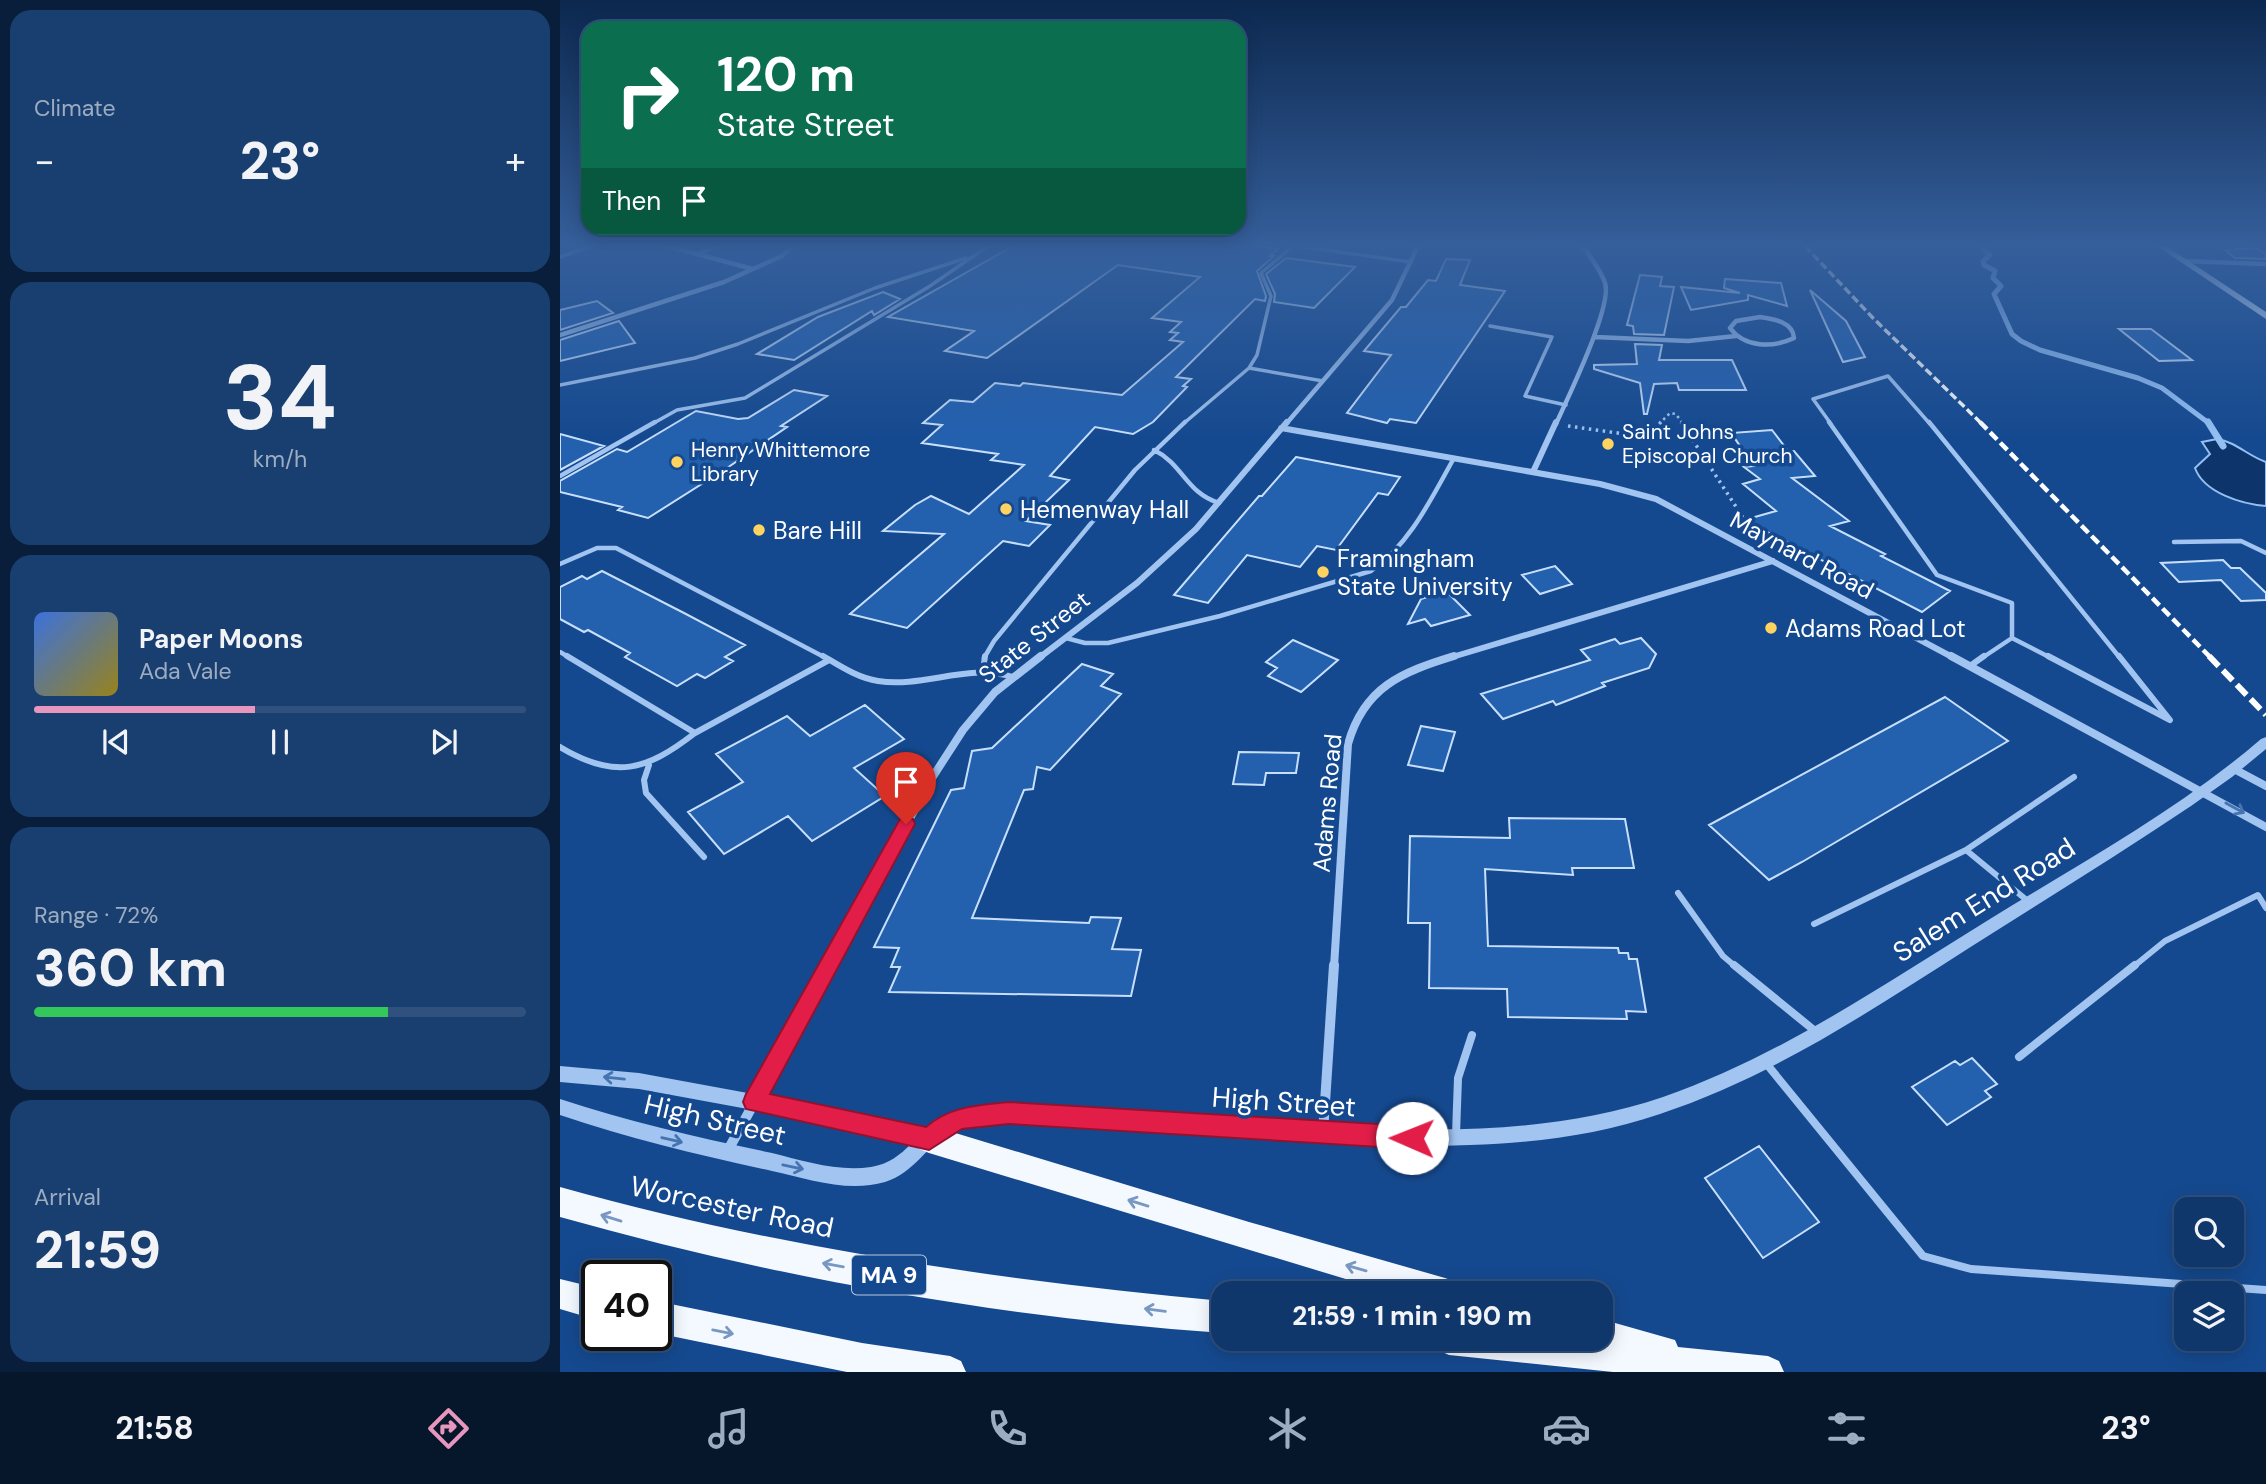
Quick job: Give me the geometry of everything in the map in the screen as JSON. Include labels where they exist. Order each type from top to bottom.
[{"type":"highway","points":[[929,1139],[1249,1237],[1404,1281]]},
{"type":"highway","name":"Worcester Road","points":[[560,1202],[627,1223],[882,1274],[1042,1297],[1211,1316]]},
{"type":"highway","points":[[560,1294],[581,1300]]},
{"type":"highway","points":[[672,1320],[862,1359],[950,1372]]},
{"type":"highway","points":[[1613,1338],[1757,1371]]},
{"type":"highway","points":[[1564,1351],[1757,1371]]},
{"type":"street","points":[[560,335],[645,310]]},
{"type":"street","name":"State Street","points":[[726,1153],[932,778],[978,710],[1013,677],[1161,563],[1219,503],[1383,310]]},
{"type":"street","points":[[1533,472],[1595,337],[1602,310]]},
{"type":"street","points":[[1595,337],[1688,341],[1736,336],[1770,344],[1789,341],[1796,334],[1793,328],[1778,320],[1751,317],[1732,324],[1730,328],[1736,336]]},
{"type":"street","name":"Maynard Road","points":[[1281,428],[1637,492],[1773,561],[2266,827]]},
{"type":"street","name":"Adams Road","points":[[1323,1133],[1348,744],[1352,726],[1361,708],[1388,683],[1426,665],[1773,561]]},
{"type":"street","name":"Salem End Road","points":[[1718,1084],[1818,1033],[2029,902],[2203,791],[2266,742]]},
{"type":"street","points":[[2234,769],[2266,786]]},
{"type":"street","name":"High Street","points":[[560,1074],[639,1081],[929,1139]]},
{"type":"street","name":"High Street","points":[[560,1107],[655,1136],[726,1153],[830,1175],[861,1177],[903,1166],[944,1126],[961,1118],[1009,1113],[1390,1138],[1456,1138],[1530,1132],[1593,1122],[1657,1107],[1718,1084]]},
{"type":"lane","points":[[560,385],[649,370],[707,355],[820,310]]},
{"type":"lane","points":[[560,476],[677,410],[745,398],[890,310]]},
{"type":"lane","points":[[983,671],[984,659],[994,641],[1135,470],[1215,394],[1249,368],[1257,355],[1267,310]]},
{"type":"lane","points":[[1490,326],[1552,337],[1525,396],[1566,405]]},
{"type":"lane","points":[[1249,368],[1323,381]]},
{"type":"lane","points":[[1888,376],[1910,399],[2171,720],[2012,638],[2012,604],[1937,575],[1813,399],[1888,376]]},
{"type":"lane","points":[[1154,450],[1170,458],[1199,497],[1219,503]]},
{"type":"lane","points":[[1066,638],[1096,644],[1159,632],[1371,571],[1391,556],[1454,458]]},
{"type":"lane","points":[[2174,542],[2241,541],[2266,553]]},
{"type":"lane","points":[[560,564],[597,548],[616,548],[864,678],[888,683],[983,671],[994,671],[1013,677]]},
{"type":"lane","points":[[1970,666],[2012,638]]},
{"type":"lane","points":[[560,652],[695,733]]},
{"type":"lane","points":[[560,747],[595,767],[629,770],[649,765],[695,733],[829,660]]},
{"type":"lane","points":[[649,765],[644,780],[646,793],[704,857]]},
{"type":"lane","points":[[1814,924],[1966,850],[2074,777]]},
{"type":"lane","points":[[1966,850],[2029,902]]},
{"type":"lane","points":[[1678,893],[1723,956],[1818,1033]]},
{"type":"lane","points":[[2019,1057],[2165,941],[2258,895],[2266,908]]},
{"type":"lane","points":[[1456,1138],[1458,1077],[1472,1035]]},
{"type":"lane","points":[[1765,1062],[1923,1256],[1971,1269],[2266,1290]]},
{"type":"path","points":[[1556,424],[1646,437],[1670,413],[1676,414],[1742,516],[1718,532]]},
{"type":"water","points":[[2217,439],[2266,462],[2266,506],[2225,496],[2200,477],[2195,468],[2210,454],[2202,442]]},
{"type":"building","points":[[560,310],[609,310],[613,313],[560,330]]},
{"type":"building","points":[[836,310],[882,310],[874,315],[872,311],[794,360],[757,354],[818,317]]},
{"type":"building","name":"Hemenway Hall","points":[[900,310],[1055,310],[987,358],[945,351],[974,331],[888,317]]},
{"type":"building","name":"Hemenway Hall","points":[[1161,310],[1244,310],[1176,377],[1191,379],[1183,386],[1187,387],[1153,422],[1133,434],[1095,427],[1050,476],[1069,480],[1026,521],[1050,525],[1029,546],[1003,541],[907,628],[850,614],[944,534],[883,531],[915,505],[931,496],[969,514],[1024,465],[991,460],[998,454],[922,443],[942,425],[923,423],[950,400],[973,402],[995,383],[1020,386],[1023,383],[1122,395],[1183,342],[1170,340],[1178,333],[1170,332],[1181,322],[1152,318]]},
{"type":"building","points":[[1398,310],[1492,310],[1416,423],[1390,419],[1387,423],[1347,413],[1391,355],[1364,351]]},
{"type":"building","points":[[1631,310],[1669,310],[1664,335],[1634,334],[1633,326],[1627,325]]},
{"type":"building","points":[[1819,310],[1833,310],[1846,321],[1865,357],[1843,362]]},
{"type":"building","points":[[619,321],[635,343],[560,361],[560,340]]},
{"type":"building","points":[[2119,329],[2151,329],[2192,360],[2159,361]]},
{"type":"building","points":[[1635,344],[1662,345],[1659,360],[1732,360],[1746,390],[1679,390],[1677,383],[1654,384],[1647,414],[1644,414],[1640,383],[1594,369],[1594,365],[1637,364]]},
{"type":"building","points":[[794,390],[827,396],[781,426],[787,427],[727,468],[648,518],[618,510],[622,507],[560,492],[560,481],[617,449],[627,452],[696,411],[738,419],[748,418]]},
{"type":"building","points":[[1772,430],[1789,452],[1794,451],[1815,476],[1792,478],[1849,521],[1830,526],[1950,591],[1922,612],[1744,520],[1776,511],[1743,484],[1760,479],[1744,467],[1754,466],[1731,433]]},
{"type":"building","points":[[560,434],[604,446],[560,470]]},
{"type":"building","points":[[1296,457],[1400,477],[1388,495],[1378,493],[1336,550],[1317,546],[1300,567],[1247,555],[1208,603],[1174,595],[1259,496],[1262,496]]},
{"type":"building","points":[[2223,560],[2231,568],[2240,568],[2266,593],[2266,600],[2241,601],[2221,580],[2179,582],[2161,563]]},
{"type":"building","points":[[1555,566],[1572,584],[1540,594],[1522,575]]},
{"type":"building","points":[[602,571],[745,645],[725,657],[733,661],[705,678],[697,674],[677,686],[625,657],[630,653],[588,630],[584,632],[560,619],[560,587],[582,576],[587,579]]},
{"type":"building","points":[[1446,591],[1470,615],[1431,626],[1425,619],[1408,624],[1421,599]]},
{"type":"building","points":[[1641,638],[1656,654],[1649,668],[1602,683],[1605,686],[1556,705],[1553,701],[1503,719],[1481,694],[1590,660],[1581,650],[1615,639],[1620,644]]},
{"type":"building","points":[[1293,640],[1338,660],[1301,692],[1268,676],[1277,668],[1266,662]]},
{"type":"building","points":[[1082,664],[1113,674],[1101,686],[1121,694],[1050,770],[1037,767],[1033,789],[1024,790],[972,918],[1089,923],[1091,917],[1121,918],[1112,949],[1141,950],[1131,996],[889,992],[900,967],[891,967],[899,948],[874,947],[951,790],[964,788],[972,751],[992,748]]},
{"type":"building","points":[[1945,697],[2008,741],[1769,880],[1709,825]]},
{"type":"building","points":[[865,705],[904,739],[854,768],[885,796],[812,841],[788,816],[724,854],[688,812],[743,782],[716,754],[787,716],[810,736]]},
{"type":"building","points":[[1421,726],[1455,732],[1443,771],[1408,765]]},
{"type":"building","points":[[1239,752],[1299,753],[1296,773],[1266,773],[1264,785],[1233,784]]},
{"type":"building","points":[[1509,818],[1625,819],[1634,868],[1572,868],[1573,875],[1485,869],[1488,946],[1618,948],[1619,953],[1628,953],[1629,959],[1637,959],[1646,1012],[1626,1011],[1627,1019],[1508,1017],[1507,989],[1429,988],[1430,923],[1408,923],[1410,836],[1510,838]]},
{"type":"building","points":[[1972,1058],[1997,1084],[1985,1091],[1991,1097],[1947,1125],[1912,1087],[1955,1061],[1960,1065]]},
{"type":"building","points":[[1759,1146],[1819,1222],[1763,1258],[1705,1178]]},
{"type":"waterway","points":[[2001,310],[2012,334],[2021,341],[2040,350],[2138,378],[2162,388],[2209,423]]},
{"type":"waterway","points":[[2209,423],[2223,446]]},
{"type":"railway","points":[[1865,310],[1981,423]]},
{"type":"railway","points":[[1981,423],[2211,658]]},
{"type":"railway","points":[[2209,656],[2266,715]]},
{"type":"place","name":"Saint Johns Episcopal Church","points":[[1608,444]]},
{"type":"place","name":"Henry Whittemore Library","points":[[677,462]]},
{"type":"place","name":"Hemenway Hall","points":[[1006,509]]},
{"type":"place","name":"Bare Hill","points":[[759,530]]},
{"type":"place","name":"Framingham State University","points":[[1323,572]]},
{"type":"place","name":"Adams Road Lot","points":[[1771,628]]},
{"type":"route","points":[[906,824],[754,1102],[857,1121],[929,1139],[944,1126],[961,1118],[1009,1113],[1412,1138]]}]
